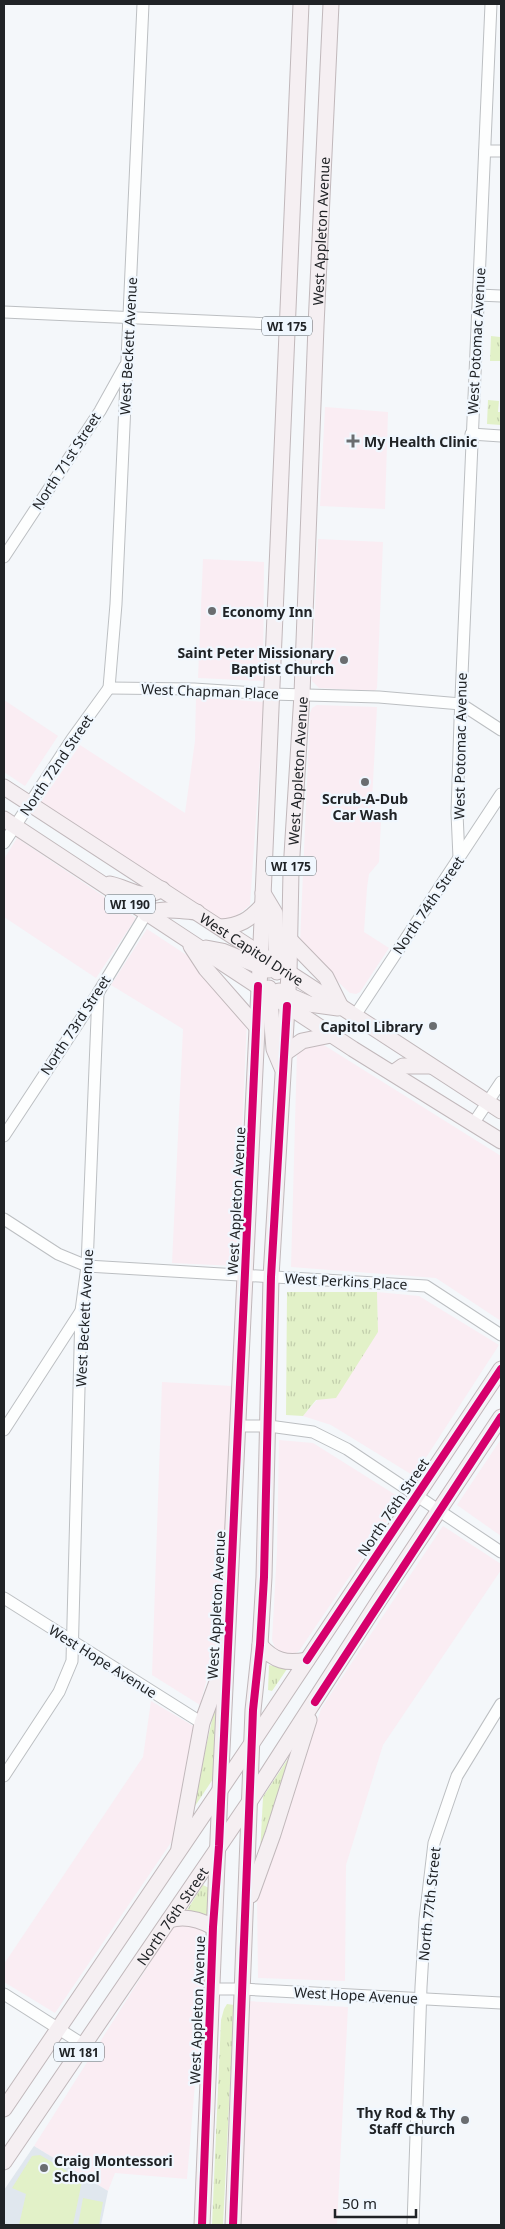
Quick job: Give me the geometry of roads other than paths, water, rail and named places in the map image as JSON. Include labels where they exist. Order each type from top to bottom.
[{"type":"main road","name":"West Appleton Avenue","points":[[233,2225],[253,1710],[260,1645],[269,1426],[271,1276],[284,1053],[262,900],[302,4]]},
{"type":"main road","name":"West Appleton Avenue","points":[[271,967],[290,940],[291,871],[302,694],[331,4]]},
{"type":"main road","name":"West Capitol Drive","points":[[4,787],[198,912],[271,967],[348,1013],[501,1111]]},
{"type":"main road","name":"West Capitol Drive","points":[[9,823],[192,944],[275,993],[331,1035],[501,1141]]},
{"type":"main road","points":[[96,881],[144,895],[154,894],[162,889]]},
{"type":"main road","points":[[220,927],[246,922],[262,900]]},
{"type":"main road","points":[[146,914],[165,909],[198,912]]},
{"type":"main road","points":[[290,940],[326,977],[348,1013]]},
{"type":"main road","points":[[192,944],[222,951],[271,967],[275,993],[274,1049],[283,1072]]},
{"type":"main road","points":[[192,944],[206,969],[256,1026]]},
{"type":"main road","name":"West Appleton Avenue","points":[[202,2225],[213,1927],[219,1846],[256,1026],[275,993]]},
{"type":"main road","points":[[275,993],[309,1004],[348,1013]]},
{"type":"main road","points":[[284,1053],[302,1041],[331,1035]]},
{"type":"main road","points":[[393,1073],[403,1066],[430,1066]]},
{"type":"main road","name":"North 76th Street","points":[[4,2109],[178,1850],[220,1791],[501,1369]]},
{"type":"main road","name":"North 76th Street","points":[[4,2162],[250,1801],[501,1417]]},
{"type":"main road","points":[[260,1645],[268,1654],[279,1661],[307,1660]]},
{"type":"main road","points":[[178,1850],[202,1723],[226,1658]]},
{"type":"main road","points":[[246,1910],[273,1834],[315,1702]]},
{"type":"main road","points":[[169,1920],[177,1917],[191,1918],[213,1927]]},
{"type":"street","name":"West Beckett Avenue","points":[[109,688],[116,604],[143,4]]},
{"type":"street","name":"West Potomac Avenue","points":[[460,858],[458,813],[461,704],[471,434],[491,4]]},
{"type":"street","points":[[485,150],[501,151]]},
{"type":"street","points":[[478,295],[501,296]]},
{"type":"street","points":[[4,312],[316,326]]},
{"type":"street","name":"North 71st Street","points":[[4,557],[100,410],[126,364]]},
{"type":"street","points":[[471,434],[501,436]]},
{"type":"street","name":"West Chapman Place","points":[[109,688],[194,689],[271,694],[379,697],[461,704]]},
{"type":"street","name":"North 72nd Street","points":[[4,843],[9,823],[29,804],[72,739],[109,688]]},
{"type":"street","points":[[461,704],[501,730]]},
{"type":"street","name":"North 74th Street","points":[[348,1013],[460,858],[501,794]]},
{"type":"street","name":"North 73rd Street","points":[[4,1136],[98,993],[146,914]]},
{"type":"street","name":"West Beckett Avenue","points":[[4,1776],[63,1683],[72,1661],[81,1310],[87,1266],[98,993]]},
{"type":"street","points":[[473,1124],[501,1082]]},
{"type":"street","name":"West Perkins Place","points":[[4,1219],[58,1254],[87,1266],[426,1286],[501,1335]]},
{"type":"street","points":[[4,1430],[81,1310]]},
{"type":"street","points":[[238,1426],[269,1426],[313,1432],[347,1449],[501,1552]]},
{"type":"street","name":"West Hope Avenue","points":[[4,1598],[202,1723]]},
{"type":"street","name":"North 77th Street","points":[[420,1999],[425,1919],[434,1843],[457,1776],[501,1704]]},
{"type":"street","name":"West Hope Avenue","points":[[212,1989],[501,2003]]},
{"type":"street","points":[[4,1994],[84,2045]]},
{"type":"street","points":[[413,2225],[420,1999]]},
{"type":"place","name":"My Health Clinic","points":[[353,441]]},
{"type":"place","name":"Economy Inn","points":[[212,611]]},
{"type":"place","name":"Saint Peter Missionary Baptist Church","points":[[344,660]]},
{"type":"place","name":"Scrub-A-Dub Car Wash","points":[[365,782]]},
{"type":"place","name":"Capitol Library","points":[[433,1026]]},
{"type":"place","name":"Thy Rod & Thy Staff Church","points":[[465,2120]]},
{"type":"place","name":"Craig Montessori School","points":[[44,2168]]}]
